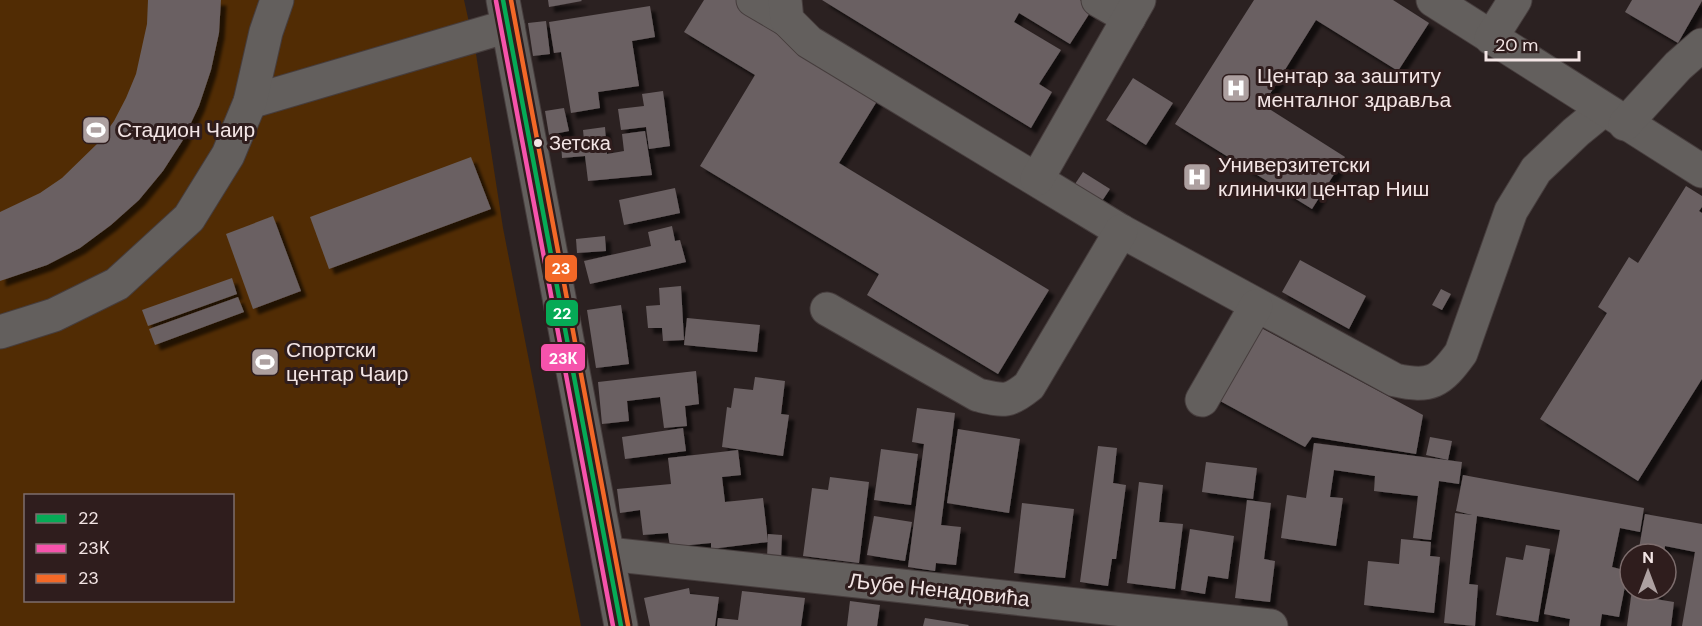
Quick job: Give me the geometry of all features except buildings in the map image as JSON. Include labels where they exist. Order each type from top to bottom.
[{"type":"street","points":[[0,332],[54,315],[117,284],[189,218],[228,154],[250,102],[266,32],[277,0]]},
{"type":"street","points":[[753,0],[786,10],[808,42],[1120,231],[1395,380],[1414,385],[1434,382],[1448,371],[1461,353],[1510,211],[1536,170],[1576,132],[1614,117],[1702,45]]},
{"type":"street","points":[[1037,179],[1134,9],[1098,0]]},
{"type":"street","points":[[1433,0],[1702,171]]},
{"type":"street","points":[[1491,38],[1515,0]]},
{"type":"street","points":[[250,102],[505,13],[621,626]]},
{"type":"street","points":[[827,309],[978,395],[998,400],[1014,398],[1029,386],[1120,231]]},
{"type":"street","points":[[1202,400],[1256,306]]},
{"type":"street","name":"Љубе Ненадовића","points":[[608,554],[1270,626]]},
{"type":"shaded area","name":"Спортски центар Чаир","points":[[0,0],[464,0],[476,54],[503,228],[581,626],[0,626]]},
{"type":"transit line","name":"22","points":[[503,0],[621,626]]},
{"type":"transit line","name":"23","points":[[511,0],[628,625]]},
{"type":"transit line","name":"23К","points":[[496,1],[613,626]]},
{"type":"place","name":"Центар за заштиту менталног здравља","points":[[1236,88]]},
{"type":"place","name":"Стадион Чаир","points":[[96,130]]},
{"type":"place","name":"Зетска","points":[[538,143]]},
{"type":"place","name":"Универзитетски клинички центар Ниш","points":[[1197,177]]},
{"type":"place","name":"Спортски центар Чаир","points":[[265,362]]}]
